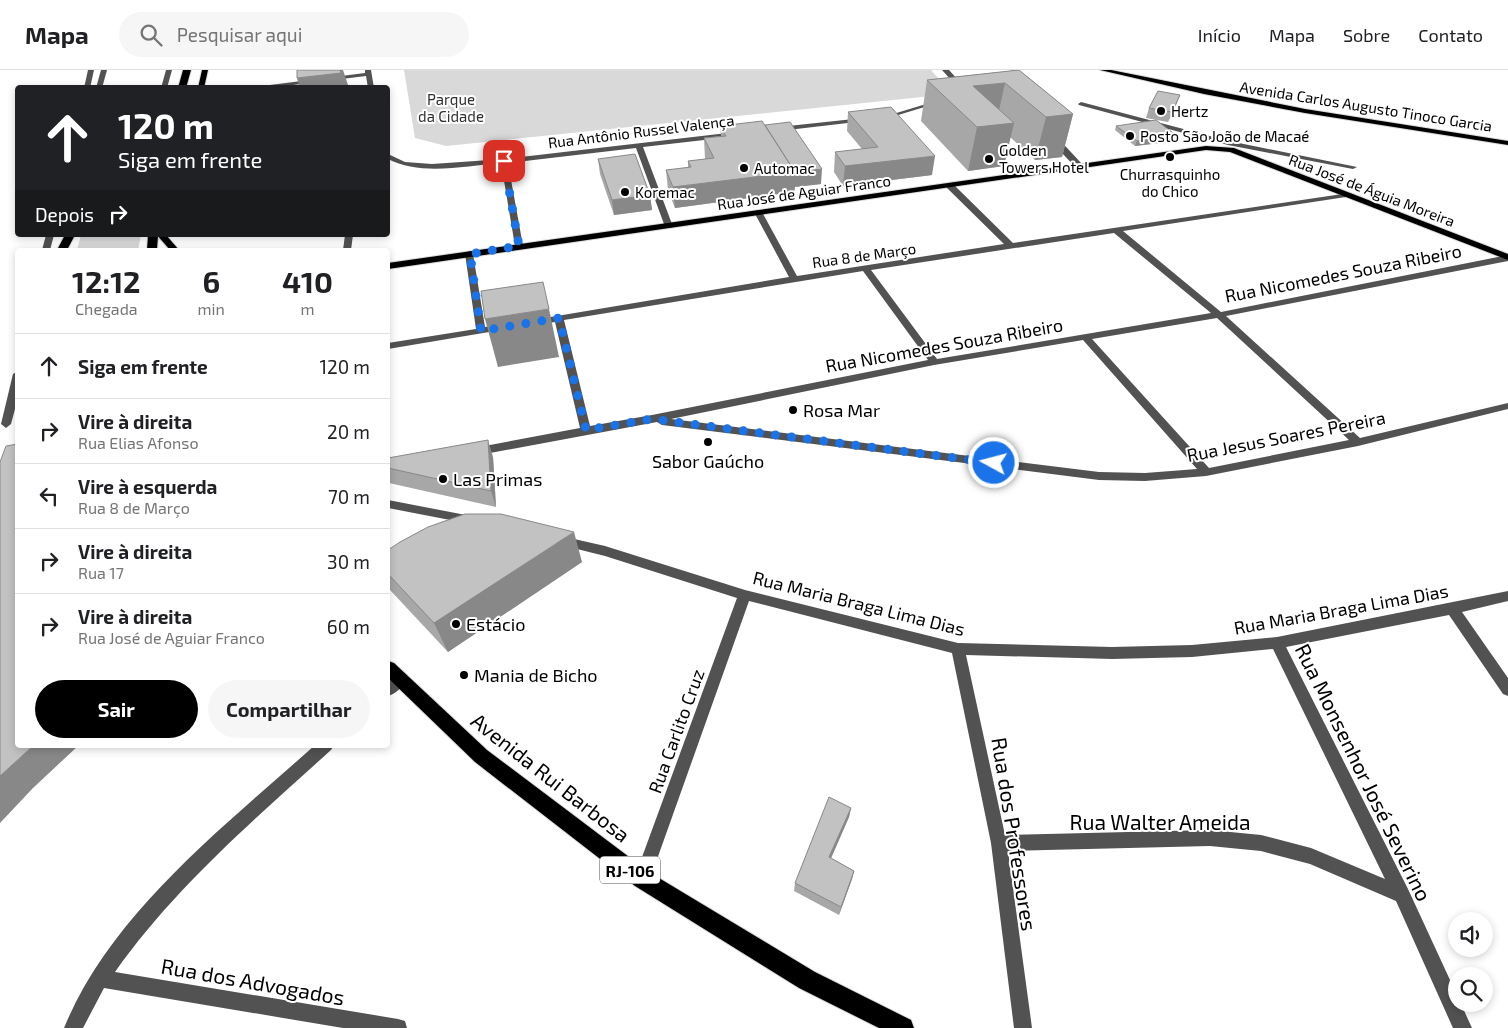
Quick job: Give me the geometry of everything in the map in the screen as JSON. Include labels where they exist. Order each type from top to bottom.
[{"type":"highway","points":[[183,85],[186,70]]},
{"type":"highway","name":"Avenida Rui Barbosa","points":[[391,679],[481,756],[642,880],[807,980],[903,1028]]},
{"type":"main road","points":[[202,85],[206,70]]},
{"type":"main road","name":"Avenida Carlos Augusto Tinoco Garcia","points":[[1103,70],[1182,88],[1301,111],[1508,143]]},
{"type":"main road","name":"Rua José de Aguiar Franco","points":[[390,266],[668,224],[1227,146]]},
{"type":"main road","name":"Rua José de Águia Moreira","points":[[1227,146],[1508,258]]},
{"type":"main road","points":[[163,237],[173,248]]},
{"type":"street","points":[[88,85],[91,70]]},
{"type":"street","points":[[100,85],[104,70]]},
{"type":"street","points":[[165,85],[169,70]]},
{"type":"street","points":[[945,70],[959,88],[960,93],[956,96]]},
{"type":"street","points":[[270,85],[368,72],[370,85]]},
{"type":"street","points":[[774,130],[890,117],[948,99]]},
{"type":"street","points":[[1081,104],[1227,146],[1353,167]]},
{"type":"street","name":"Rua Antônio Russel Valença","points":[[390,157],[403,164],[432,166],[504,161],[745,133]]},
{"type":"street","points":[[1048,133],[1080,166]]},
{"type":"street","points":[[639,145],[668,224]]},
{"type":"street","points":[[504,161],[519,246]]},
{"type":"street","points":[[950,186],[1012,247]]},
{"type":"street","name":"Rua 8 de Março","points":[[530,323],[794,279],[1346,195]]},
{"type":"street","points":[[758,212],[794,279]]},
{"type":"street","points":[[1116,230],[1219,315],[1358,442]]},
{"type":"street","points":[[470,254],[481,331]]},
{"type":"street","name":"Rua Nicomedes Souza Ribeiro","points":[[463,454],[652,419],[934,362],[1219,315],[1508,258]]},
{"type":"street","points":[[866,269],[934,362]]},
{"type":"street","points":[[559,318],[586,430]]},
{"type":"street","points":[[390,346],[510,326]]},
{"type":"street","points":[[1085,337],[1206,472]]},
{"type":"street","points":[[6,424],[15,386]]},
{"type":"street","name":"Rua Jesus Soares Pereira","points":[[652,419],[1099,476],[1145,477],[1206,472],[1358,442],[1508,406]]},
{"type":"street","points":[[390,504],[483,523]]},
{"type":"street","name":"Rua Maria Braga Lima Dias","points":[[548,538],[605,551],[745,595],[958,649],[1112,653],[1192,651],[1277,643],[1452,609],[1508,596]]},
{"type":"street","name":"Rua Carlito Cruz","points":[[642,880],[745,595]]},
{"type":"street","points":[[1452,609],[1508,690]]},
{"type":"street","name":"Rua Monsenhor José Severino","points":[[1277,643],[1402,895],[1463,1028]]},
{"type":"street","name":"Rua dos Professores","points":[[958,649],[998,843],[1023,1028]]},
{"type":"street","points":[[73,1028],[100,978],[151,912],[225,837],[323,748]]},
{"type":"street","name":"Rua Walter Ameida","points":[[998,843],[1210,838],[1261,843],[1311,856],[1402,895]]},
{"type":"street","name":"Rua dos Advogados","points":[[100,978],[398,1028]]},
{"type":"green space","name":"Parque da Cidade","points":[[404,70],[931,70],[946,87],[932,96],[446,146],[415,138]]},
{"type":"green space","points":[[80,237],[141,237],[138,248],[78,248]]},
{"type":"building","points":[[297,70],[340,70],[341,73],[297,78]]},
{"type":"building","points":[[1019,70],[1073,114],[1046,117],[1005,83],[973,86],[1014,123],[977,127],[927,80]]},
{"type":"building","points":[[1158,91],[1180,95],[1172,112],[1149,108]]},
{"type":"building","points":[[891,107],[935,156],[845,166],[835,152],[878,147],[848,112]]},
{"type":"building","points":[[1156,120],[1177,136],[1137,141],[1116,126]]},
{"type":"building","points":[[762,121],[795,172],[673,187],[666,170],[691,167],[688,161],[714,158],[704,138],[726,136],[720,126]]},
{"type":"building","points":[[790,122],[822,169],[795,172],[765,125]]},
{"type":"building","points":[[635,154],[650,195],[612,200],[598,159]]},
{"type":"building","points":[[543,282],[549,309],[485,319],[481,291]]},
{"type":"building","points":[[488,440],[491,491],[390,468],[390,458]]},
{"type":"building","points":[[15,444],[15,748],[31,748],[0,776],[0,462],[6,446]]},
{"type":"building","points":[[465,514],[501,514],[574,532],[434,623],[390,576],[390,549],[428,527]]},
{"type":"building","points":[[829,797],[851,808],[829,857],[854,871],[841,907],[795,883]]},
{"type":"place","name":"Hertz","points":[[1161,111]]},
{"type":"place","name":"Posto São João de Macaé","points":[[1130,136]]},
{"type":"place","name":"Churrasquinho do Chico","points":[[1170,157]]},
{"type":"place","name":"Golden Towers Hotel","points":[[989,159]]},
{"type":"place","name":"Automac","points":[[744,168]]},
{"type":"place","name":"Koremac","points":[[625,192]]},
{"type":"place","name":"Rosa Mar","points":[[793,410]]},
{"type":"place","name":"Sabor Gaúcho","points":[[708,442]]},
{"type":"place","name":"Las Primas","points":[[443,479]]},
{"type":"place","name":"Estácio","points":[[456,624]]},
{"type":"place","name":"Mania de Bicho","points":[[464,675]]},
{"type":"route","points":[[504,161],[519,246],[470,254],[481,331],[559,318],[586,430],[652,419],[994,463]]}]
